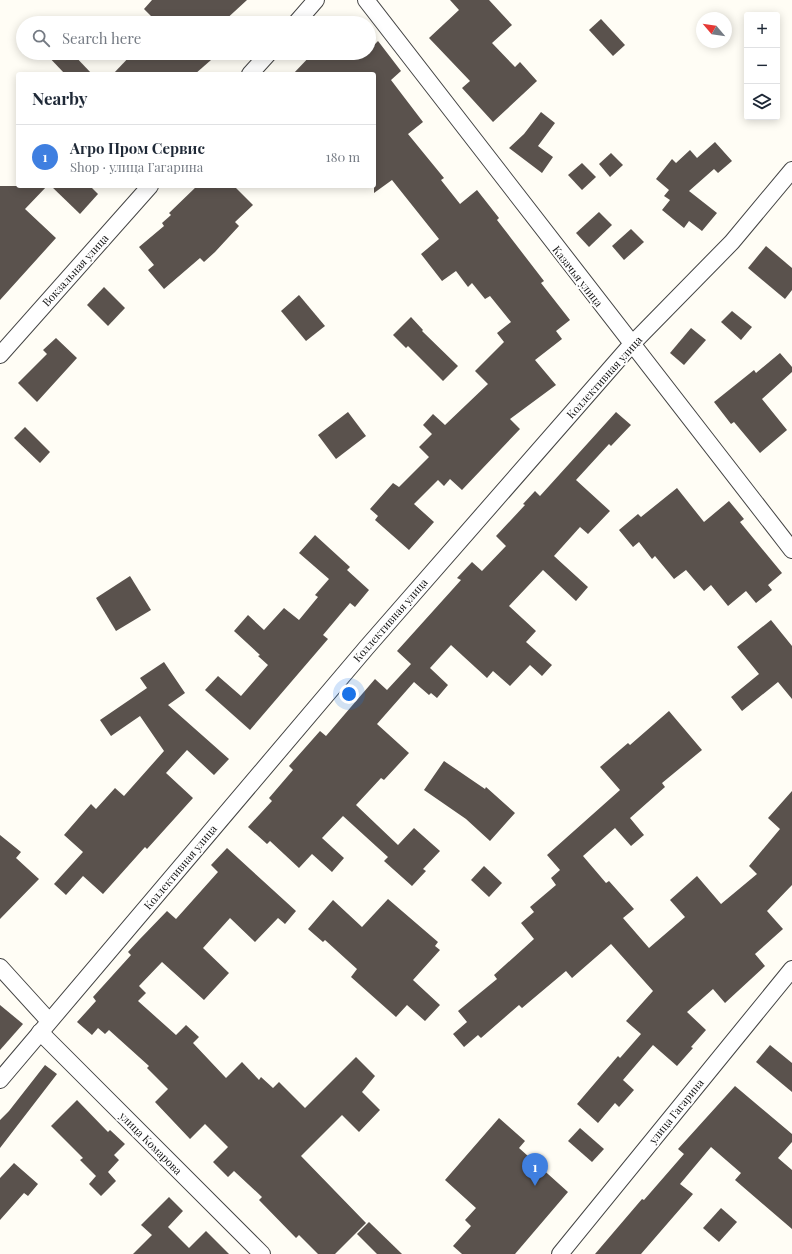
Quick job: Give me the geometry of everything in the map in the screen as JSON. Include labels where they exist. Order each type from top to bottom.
[{"type":"street","points":[[302,16],[316,0]]},
{"type":"street","name":"Казачья улица","points":[[366,0],[631,345],[792,550]]},
{"type":"street","points":[[252,72],[263,60]]},
{"type":"street","name":"Коллективная улица","points":[[0,1080],[367,647],[631,345],[727,247],[792,170]]},
{"type":"street","name":"Вокзальная улица","points":[[0,354],[148,188]]},
{"type":"street","name":"улица Комарова","points":[[0,967],[45,1026],[262,1254]]},
{"type":"street","name":"улица Гагарина","points":[[560,1254],[792,968]]},
{"type":"building","points":[[152,0],[247,0],[230,16],[151,16],[144,9]]},
{"type":"building","points":[[450,0],[489,0],[512,25],[492,43],[515,67],[520,62],[537,81],[493,122],[462,88],[470,81],[429,38],[459,10]]},
{"type":"building","points":[[601,19],[625,45],[613,56],[589,30]]},
{"type":"building","points":[[378,41],[401,71],[391,80],[423,122],[408,134],[444,178],[441,180],[460,204],[477,190],[499,218],[497,220],[544,281],[541,283],[570,320],[556,331],[562,339],[535,360],[556,385],[510,419],[520,429],[462,490],[450,479],[444,486],[438,480],[414,504],[434,522],[409,550],[375,520],[378,516],[370,509],[393,483],[399,487],[429,457],[419,447],[432,434],[423,425],[433,414],[445,425],[488,384],[475,371],[504,342],[497,333],[511,322],[490,296],[485,299],[472,283],[468,287],[456,271],[442,281],[421,254],[439,239],[392,180],[374,193],[374,188],[376,188],[376,72],[295,72],[306,60],[376,60],[376,43]]},
{"type":"building","points":[[52,60],[79,60],[90,72],[63,72]]},
{"type":"building","points":[[126,60],[211,60],[197,72],[115,72]]},
{"type":"building","points":[[541,112],[555,123],[538,146],[553,157],[542,173],[509,148],[524,134]]},
{"type":"building","points":[[715,142],[732,161],[718,173],[714,169],[689,191],[717,213],[702,231],[689,221],[684,228],[662,210],[670,200],[664,196],[669,190],[656,179],[672,159],[676,163],[690,150],[697,158]]},
{"type":"building","points":[[611,153],[623,165],[610,177],[599,164]]},
{"type":"building","points":[[582,163],[596,177],[582,190],[568,175]]},
{"type":"building","points":[[0,186],[16,186],[16,188],[45,188],[25,209],[56,238],[0,300]]},
{"type":"building","points":[[53,188],[92,188],[98,194],[80,214]]},
{"type":"building","points":[[195,188],[236,188],[253,205],[235,222],[239,226],[215,252],[204,262],[200,258],[164,289],[148,270],[154,265],[139,247],[164,226],[162,223],[171,215],[169,213]]},
{"type":"building","points":[[599,212],[612,225],[589,247],[576,233]]},
{"type":"building","points":[[631,229],[644,242],[624,260],[612,246]]},
{"type":"building","points":[[766,246],[792,268],[792,290],[785,299],[748,268]]},
{"type":"building","points":[[104,287],[125,308],[108,326],[87,305]]},
{"type":"building","points":[[299,295],[325,326],[306,341],[281,311]]},
{"type":"building","points":[[732,311],[752,327],[741,340],[721,322]]},
{"type":"building","points":[[411,317],[423,330],[422,331],[458,366],[443,381],[408,346],[406,348],[393,335]]},
{"type":"building","points":[[691,328],[706,340],[684,365],[670,353]]},
{"type":"building","points":[[56,338],[77,358],[37,402],[18,383],[47,354],[43,350]]},
{"type":"building","points":[[780,353],[792,367],[792,372],[762,399],[787,430],[760,453],[734,422],[731,424],[714,402],[754,370],[756,373]]},
{"type":"building","points":[[348,412],[366,436],[336,459],[318,435]]},
{"type":"building","points":[[616,412],[631,425],[611,446],[609,444],[576,480],[610,511],[588,534],[580,527],[554,556],[588,587],[576,601],[543,570],[509,606],[536,631],[526,642],[552,665],[542,676],[530,665],[510,686],[493,671],[487,678],[451,645],[430,668],[448,685],[437,698],[431,693],[429,695],[414,682],[377,724],[409,753],[384,780],[381,778],[356,805],[398,845],[414,828],[440,851],[423,869],[426,871],[412,886],[384,861],[388,857],[343,816],[322,838],[344,858],[332,872],[312,854],[299,868],[270,841],[267,844],[248,827],[272,801],[269,798],[293,770],[289,766],[320,731],[326,736],[375,679],[387,690],[411,664],[397,651],[461,580],[457,578],[472,562],[482,571],[506,546],[496,536],[525,505],[523,504],[535,491],[540,496]]},
{"type":"building","points":[[25,427],[50,452],[40,463],[14,438]]},
{"type":"building","points":[[677,488],[704,522],[729,501],[744,519],[740,522],[782,573],[768,585],[772,590],[756,603],[746,591],[728,606],[711,585],[704,591],[686,570],[674,579],[655,556],[652,559],[639,542],[633,547],[619,530],[638,514],[641,517]]},
{"type":"building","points":[[315,535],[350,567],[347,570],[369,590],[355,607],[350,603],[323,635],[328,639],[250,730],[205,690],[218,676],[241,696],[268,665],[258,656],[260,655],[234,631],[248,615],[264,630],[284,608],[299,620],[318,597],[315,595],[329,579],[299,553]]},
{"type":"building","points":[[130,576],[151,610],[116,631],[96,598]]},
{"type":"building","points":[[771,620],[792,646],[792,699],[778,682],[742,711],[731,697],[759,674],[737,647]]},
{"type":"building","points":[[164,662],[185,693],[168,705],[229,759],[214,775],[187,750],[166,773],[193,798],[147,849],[145,847],[103,894],[83,876],[66,895],[54,884],[83,852],[64,835],[91,804],[96,809],[115,788],[124,796],[164,751],[140,716],[111,736],[100,720],[147,688],[140,678]]},
{"type":"building","points":[[669,711],[702,750],[662,783],[665,787],[630,818],[644,835],[631,846],[615,828],[583,856],[606,883],[609,881],[634,909],[623,918],[649,948],[685,917],[670,900],[697,876],[721,904],[757,874],[749,866],[780,829],[768,818],[792,791],[792,885],[767,911],[783,929],[755,954],[765,966],[725,1003],[713,989],[687,1012],[706,1030],[691,1047],[693,1048],[677,1066],[653,1045],[623,1080],[634,1090],[619,1107],[615,1103],[598,1123],[577,1104],[618,1056],[620,1058],[641,1034],[626,1021],[653,991],[611,944],[572,978],[566,971],[522,1008],[519,1005],[481,1038],[478,1035],[464,1047],[453,1034],[467,1022],[458,1011],[497,979],[494,975],[534,939],[521,923],[534,912],[530,907],[556,885],[551,878],[560,870],[547,855],[620,790],[600,767],[628,743],[630,745]]},
{"type":"building","points":[[444,761],[485,789],[486,787],[515,813],[490,841],[466,819],[424,790]]},
{"type":"building","points":[[0,835],[21,852],[16,858],[39,879],[0,919]]},
{"type":"building","points":[[227,848],[296,911],[285,924],[278,918],[255,942],[230,918],[203,948],[229,973],[204,1000],[162,962],[139,986],[146,993],[138,1001],[176,1035],[186,1025],[199,1037],[193,1043],[226,1078],[242,1062],[259,1080],[261,1077],[273,1088],[279,1082],[305,1108],[356,1057],[375,1076],[362,1092],[380,1110],[359,1132],[342,1115],[301,1156],[366,1223],[335,1254],[318,1254],[299,1235],[296,1238],[259,1200],[262,1197],[234,1171],[228,1177],[213,1162],[228,1147],[205,1124],[190,1139],[155,1102],[168,1089],[147,1068],[149,1066],[109,1030],[105,1034],[98,1028],[92,1035],[77,1022],[96,1001],[93,997],[131,955],[128,952],[139,940],[167,911],[176,919],[218,872],[211,865]]},
{"type":"building","points":[[484,866],[502,883],[489,897],[471,880]]},
{"type":"building","points":[[388,899],[438,942],[435,946],[440,950],[413,980],[440,1005],[425,1021],[407,1005],[396,1017],[351,977],[357,969],[325,940],[323,942],[308,929],[333,900],[362,927]]},
{"type":"building","points":[[0,1005],[23,1024],[0,1050]]},
{"type":"building","points":[[770,1045],[792,1063],[792,1092],[756,1062]]},
{"type":"building","points":[[45,1065],[57,1074],[0,1148],[0,1120],[9,1111]]},
{"type":"building","points":[[735,1086],[792,1134],[792,1142],[778,1158],[792,1170],[792,1229],[735,1180],[741,1173],[711,1147],[680,1184],[693,1194],[641,1254],[595,1254],[642,1199],[644,1200],[684,1154],[678,1149]]},
{"type":"building","points":[[77,1100],[108,1132],[110,1130],[125,1144],[114,1155],[119,1160],[108,1172],[116,1181],[101,1196],[89,1184],[96,1176],[80,1160],[83,1158],[51,1126]]},
{"type":"building","points":[[499,1118],[525,1141],[519,1148],[568,1192],[515,1254],[462,1254],[453,1246],[471,1226],[465,1220],[476,1208],[445,1180]]},
{"type":"building","points":[[580,1128],[604,1149],[592,1162],[568,1141]]},
{"type":"building","points":[[14,1163],[38,1184],[28,1196],[24,1193],[0,1220],[0,1178]]},
{"type":"building","points":[[169,1197],[183,1211],[168,1227],[189,1248],[206,1231],[229,1254],[133,1254],[152,1235],[141,1225]]},
{"type":"building","points":[[721,1208],[737,1222],[719,1242],[703,1228]]},
{"type":"building","points":[[369,1222],[402,1254],[377,1254],[357,1234]]},
{"type":"place","name":"Агро Пром Сервис","points":[[535,1186]]}]
